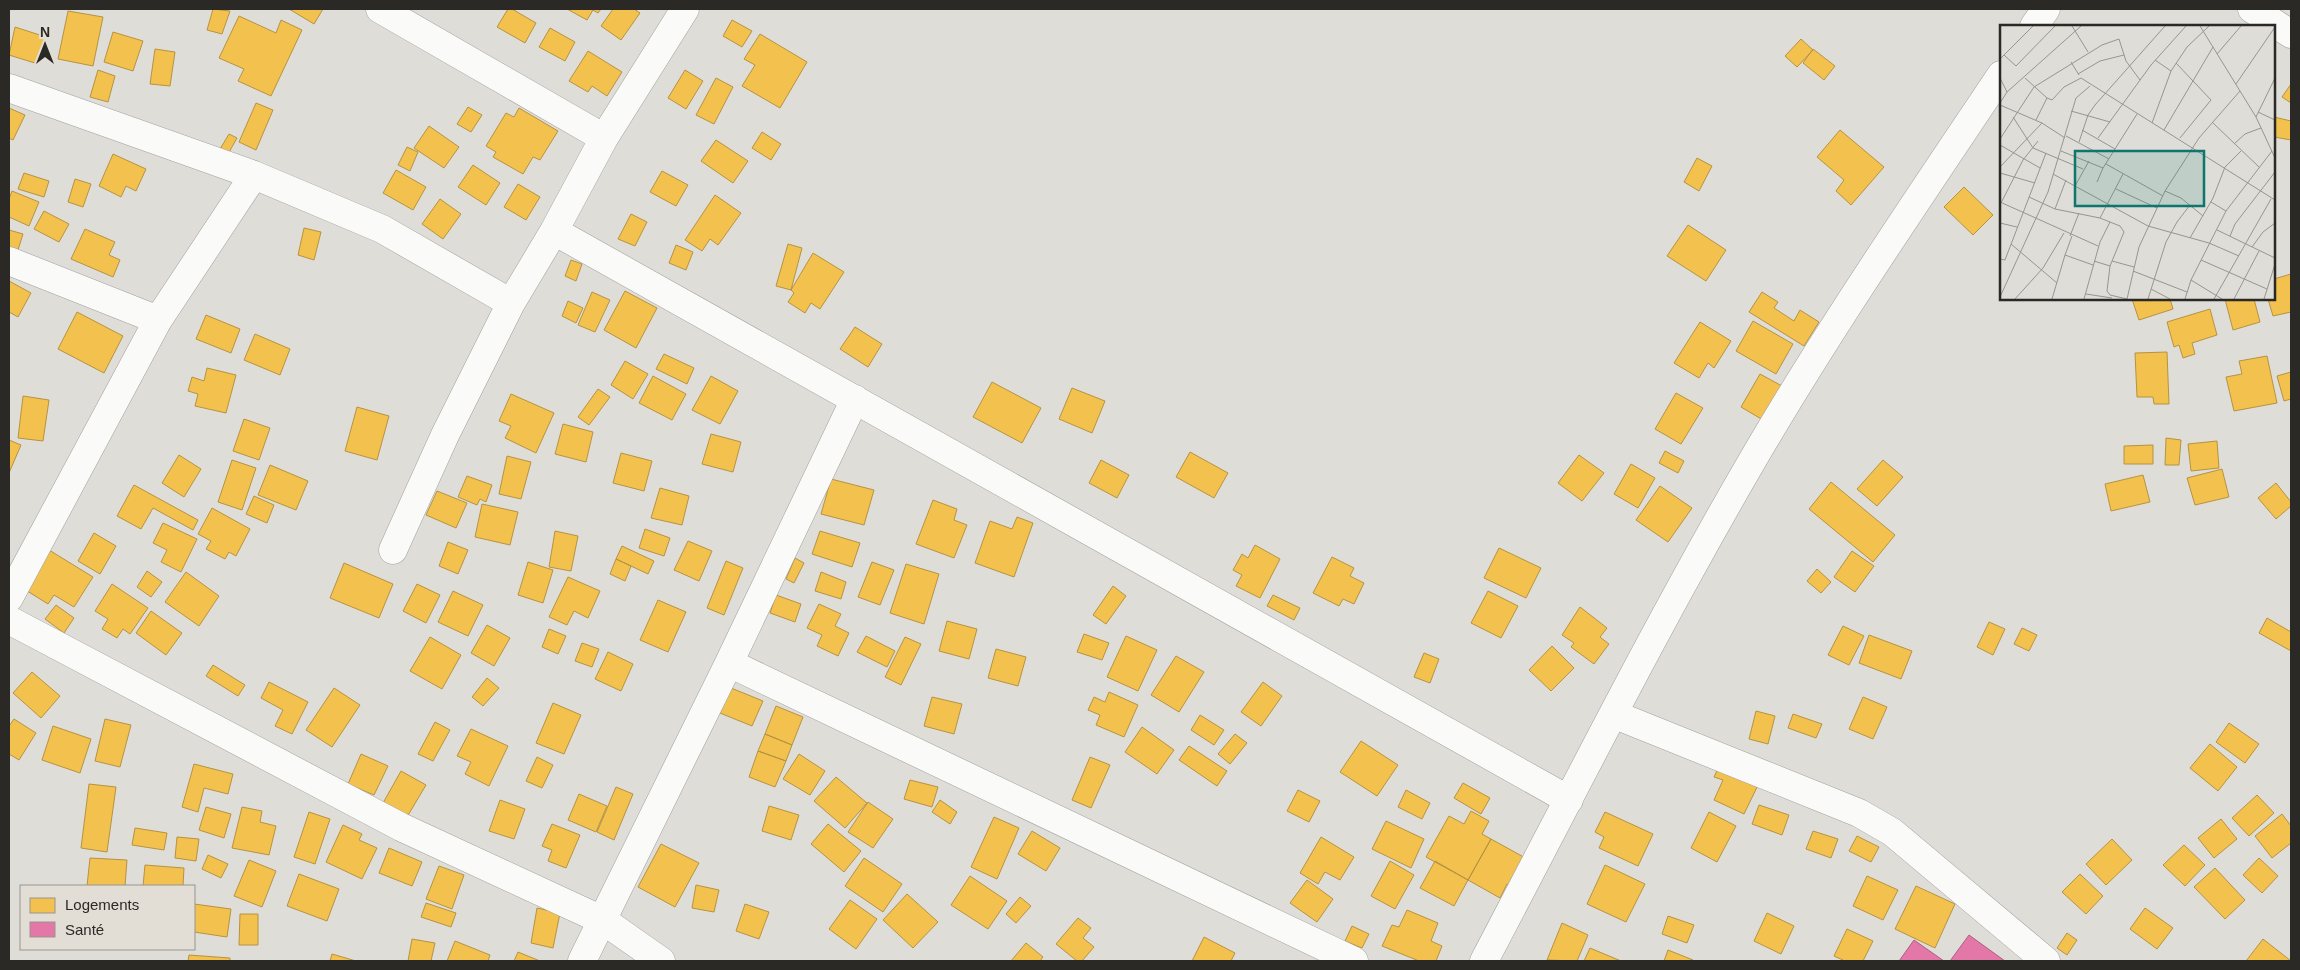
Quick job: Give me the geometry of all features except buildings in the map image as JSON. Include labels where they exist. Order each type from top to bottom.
[{"type":"street","points":[[380,9],[604,138]]},
{"type":"street","points":[[393,550],[445,435],[511,304],[604,138],[685,9]]},
{"type":"street","points":[[2035,25],[2046,9]]},
{"type":"street","points":[[2252,9],[2291,34]]},
{"type":"street","points":[[1484,961],[1613,714],[1752,461],[1882,252],[2000,76]]},
{"type":"street","points":[[9,88],[254,176],[382,230],[511,304]]},
{"type":"street","points":[[9,598],[158,320],[254,176]]},
{"type":"street","points":[[554,230],[1569,800]]},
{"type":"street","points":[[9,262],[158,320]]},
{"type":"street","points":[[582,961],[604,921],[855,399]]},
{"type":"street","points":[[9,620],[401,827],[604,921],[661,961]]},
{"type":"street","points":[[729,663],[1354,961]]},
{"type":"street","points":[[1613,714],[1858,813],[1892,832],[2046,961]]}]
